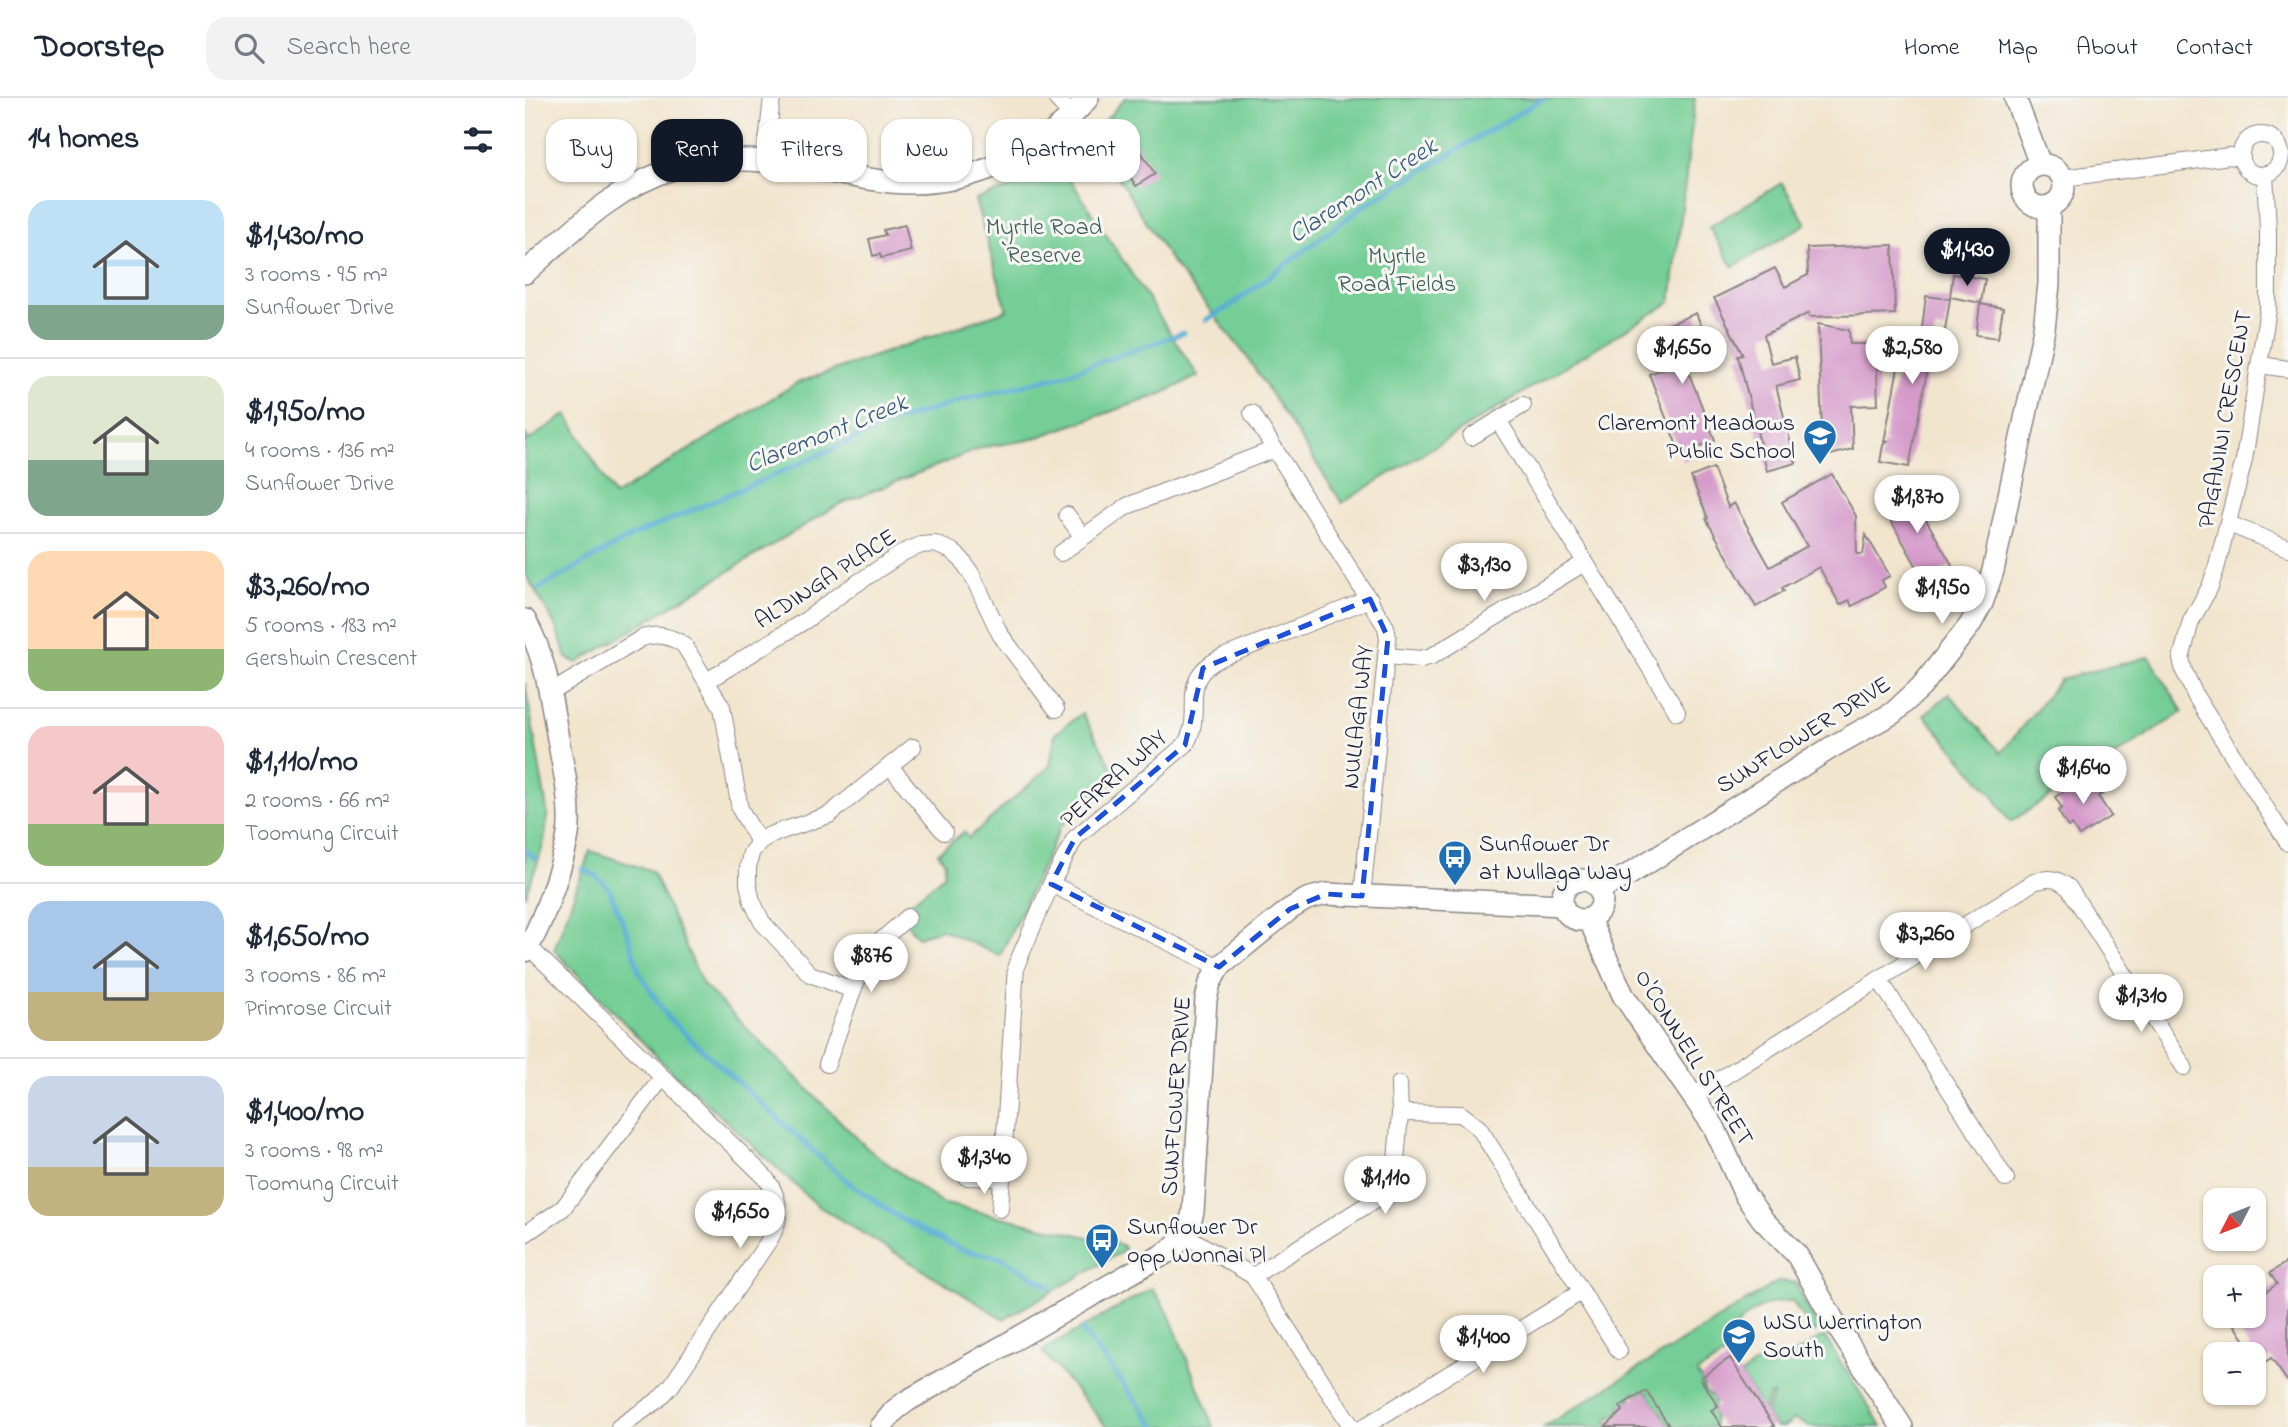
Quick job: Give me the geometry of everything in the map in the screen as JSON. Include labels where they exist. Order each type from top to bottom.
[{"type":"street","points":[[770,119],[772,98]]},
{"type":"street","points":[[1056,98],[1073,115]]},
{"type":"street","points":[[867,178],[893,182],[951,179],[980,172],[1011,159],[1045,139],[1088,98]]},
{"type":"street","points":[[2015,98],[2040,164]]},
{"type":"street","points":[[2258,135],[2276,141],[2284,153],[2276,168],[2265,174],[2253,173],[2242,158],[2245,143],[2258,135]]},
{"type":"street","points":[[2063,178],[2230,156],[2242,158]]},
{"type":"street","points":[[525,273],[596,211],[638,184],[675,169],[706,162],[757,160]]},
{"type":"street","points":[[2040,164],[2055,168],[2063,178],[2061,196],[2049,206],[2035,206],[2028,202],[2021,186],[2025,173],[2040,164]]},
{"type":"street","name":"PAGANINI CRESCENT","points":[[2265,174],[2268,309],[2244,460],[2210,587],[2186,634],[2181,659],[2183,671],[2196,697],[2288,843]]},
{"type":"street","name":"SUNFLOWER DRIVE","points":[[1599,889],[1628,875],[1832,747],[1883,721],[1921,687],[1970,625],[1982,603],[1993,571],[2044,329],[2049,284],[2049,206]]},
{"type":"street","points":[[2260,365],[2288,369]]},
{"type":"street","points":[[1471,437],[1523,405]]},
{"type":"street","name":"NULLAGA WAY","points":[[1252,413],[1387,627],[1362,896]]},
{"type":"street","points":[[1498,420],[1677,712]]},
{"type":"street","points":[[1061,552],[1127,506],[1275,449]]},
{"type":"street","points":[[1067,515],[1081,536]]},
{"type":"street","points":[[2229,524],[2288,548]]},
{"type":"street","name":"ALDINGA PLACE","points":[[706,681],[806,620],[904,552],[921,545],[935,544],[953,551],[962,560],[1000,634],[1056,709]]},
{"type":"street","points":[[1386,656],[1421,659],[1432,656],[1584,564]]},
{"type":"street","name":"PEARRA WAY","points":[[1000,1209],[1016,966],[1051,884],[1075,838],[1185,745],[1191,736],[1195,687],[1203,668],[1223,657],[1370,599]]},
{"type":"street","points":[[525,620],[540,650],[550,693],[566,787],[569,832],[564,856],[527,949],[765,1177],[776,1195],[778,1219],[770,1239],[671,1386],[657,1401],[619,1427]]},
{"type":"street","points":[[550,693],[642,638],[658,635],[684,645],[724,713],[742,816],[759,842]]},
{"type":"street","points":[[853,990],[810,974],[762,922],[752,901],[748,875],[751,853],[759,842],[781,830],[829,815],[913,747]]},
{"type":"street","points":[[890,766],[944,832]]},
{"type":"street","points":[[1693,1096],[2034,882],[2047,878],[2054,878],[2069,888],[2184,1067]]},
{"type":"street","points":[[1577,880],[1589,881],[1602,894],[1601,907],[1588,919],[1575,919],[1562,905],[1563,892],[1577,880]]},
{"type":"street","points":[[1051,884],[1219,967]]},
{"type":"street","name":"SUNFLOWER DRIVE","points":[[1185,1235],[1193,1212],[1206,999],[1210,983],[1219,967],[1290,909],[1307,899],[1325,894],[1562,905]]},
{"type":"street","points":[[827,1064],[870,950],[908,917]]},
{"type":"street","name":"O'CONNELL STREET","points":[[1588,919],[1623,995],[1723,1144],[1745,1195],[1763,1220],[1797,1255],[1835,1323],[1902,1427]]},
{"type":"street","points":[[1879,979],[2006,1179]]},
{"type":"street","points":[[525,1234],[563,1208],[661,1078]]},
{"type":"street","points":[[1253,1276],[1388,1191],[1394,1183],[1395,1174],[1400,1113],[1399,1084]]},
{"type":"street","points":[[1400,1113],[1450,1112],[1470,1119],[1486,1139],[1619,1351]]},
{"type":"street","points":[[966,1177],[1002,1178]]},
{"type":"street","points":[[881,1427],[895,1410],[907,1401],[1166,1253],[1185,1235],[1253,1276],[1352,1427]]},
{"type":"street","points":[[1364,1427],[1581,1292]]},
{"type":"highlighted area","points":[[1370,599],[1388,638],[1362,896],[1326,894],[1290,909],[1219,967],[1051,884],[1075,838],[1185,745],[1203,668]]},
{"type":"green space","name":"Myrtle Road Fields","points":[[1125,98],[1695,98],[1671,302],[1342,503],[1247,357],[1171,261],[1121,182],[1140,182],[1140,119],[1107,119]]},
{"type":"green space","name":"Myrtle Road Reserve","points":[[1021,182],[1072,182],[1198,376],[1159,395],[1029,440],[984,447],[840,504],[577,663],[567,658],[556,627],[525,573],[525,434],[529,440],[567,414],[614,496],[797,383],[1007,310],[975,200]]},
{"type":"green space","points":[[1782,183],[1806,224],[1733,267],[1709,227]]},
{"type":"green space","points":[[2149,657],[2183,712],[2010,822],[1992,794],[1924,715],[1949,694],[2001,753],[2061,679]]},
{"type":"green space","points":[[525,683],[547,821],[537,864],[525,896]]},
{"type":"green space","points":[[1082,713],[1118,778],[1061,826],[1000,956],[941,929],[918,937],[898,913],[944,875],[945,862],[938,853],[964,832],[969,838],[1050,766],[1055,734]]},
{"type":"green space","points":[[590,851],[652,871],[703,985],[868,1149],[941,1203],[1122,1245],[1125,1250],[1004,1319],[818,1206],[661,1061],[554,950]]},
{"type":"green space","points":[[1779,1281],[1797,1283],[1801,1297],[1819,1328],[1813,1333],[1792,1301],[1767,1304],[1740,1322],[1734,1329],[1740,1342],[1697,1373],[1706,1393],[1715,1401],[1712,1410],[1714,1427],[1670,1427],[1646,1391],[1638,1396],[1635,1392],[1630,1396],[1631,1399],[1620,1406],[1622,1410],[1607,1420],[1611,1427],[1544,1427]]},
{"type":"green space","points":[[1152,1288],[1168,1312],[1214,1427],[1107,1427],[1042,1351]]},
{"type":"green space","points":[[1824,1336],[1882,1427],[1809,1427],[1795,1419],[1784,1427],[1775,1427],[1766,1414],[1773,1395],[1770,1395],[1764,1411],[1741,1375],[1766,1359],[1783,1363]]},
{"type":"building","points":[[1140,150],[1155,174],[1136,186],[1133,182],[1140,182]]},
{"type":"building","points":[[905,225],[911,251],[881,258],[880,254],[873,256],[869,239],[885,235],[883,230]]},
{"type":"building","points":[[1893,245],[1895,314],[1809,317],[1809,313],[1764,335],[1771,363],[1795,357],[1800,380],[1776,386],[1796,463],[1767,471],[1738,356],[1743,355],[1714,298],[1775,268],[1785,287],[1808,275],[1807,248]]},
{"type":"building","points":[[1953,274],[1985,279],[1981,303],[1950,297]]},
{"type":"building","points":[[1926,296],[1950,299],[1945,330],[1935,329],[1909,467],[1880,462],[1883,445],[1889,441],[1884,442],[1903,341],[1920,344]]},
{"type":"building","points":[[1980,304],[2003,308],[1998,338],[1976,335]]},
{"type":"building","points":[[1696,313],[1708,342],[1681,353],[1715,440],[1693,449],[1696,457],[1683,461],[1649,374],[1668,367],[1653,331]]},
{"type":"building","points":[[1818,324],[1849,330],[1850,344],[1876,344],[1878,405],[1851,406],[1853,449],[1823,457]]},
{"type":"building","points":[[1713,468],[1728,507],[1734,503],[1770,567],[1807,546],[1782,502],[1832,474],[1856,516],[1857,554],[1863,554],[1866,535],[1890,576],[1882,580],[1885,587],[1852,606],[1849,600],[1840,605],[1819,567],[1782,588],[1784,591],[1756,607],[1706,519],[1708,518],[1691,477]]},
{"type":"building","points":[[1909,490],[1952,565],[1925,581],[1882,505]]},
{"type":"building","points":[[2092,774],[2104,793],[2098,796],[2111,816],[2079,836],[2072,825],[2068,827],[2058,811],[2062,808],[2055,797]]},
{"type":"building","points":[[2288,1261],[2288,1382],[2271,1358],[2266,1362],[2266,1342],[2246,1342],[2237,1328],[2266,1328],[2266,1292],[2277,1284],[2270,1273]]},
{"type":"building","points":[[1730,1358],[1775,1427],[1722,1427],[1711,1410],[1718,1406],[1700,1378]]},
{"type":"building","points":[[1646,1391],[1670,1427],[1605,1427],[1623,1411],[1620,1406]]},
{"type":"waterway","name":"Claremont Creek","points":[[1206,320],[1230,306],[1362,207],[1544,98]]},
{"type":"waterway","name":"Claremont Creek","points":[[538,589],[632,536],[890,423],[967,399],[1060,376],[1183,333]]},
{"type":"waterway","points":[[525,851],[535,858]]},
{"type":"waterway","points":[[583,869],[608,887],[630,940],[639,972],[668,1018],[844,1179],[899,1218],[962,1250],[1002,1258],[1051,1287]]},
{"type":"waterway","points":[[1082,1330],[1156,1427]]},
{"type":"place","name":"Claremont Meadows Public School","points":[[1820,466]]},
{"type":"place","name":"Sunflower Dr at Nullaga Way","points":[[1455,887]]},
{"type":"place","name":"Sunflower Dr opp Wonnai Pl","points":[[1102,1270]]},
{"type":"place","name":"WSU Werrington South","points":[[1739,1365]]}]
